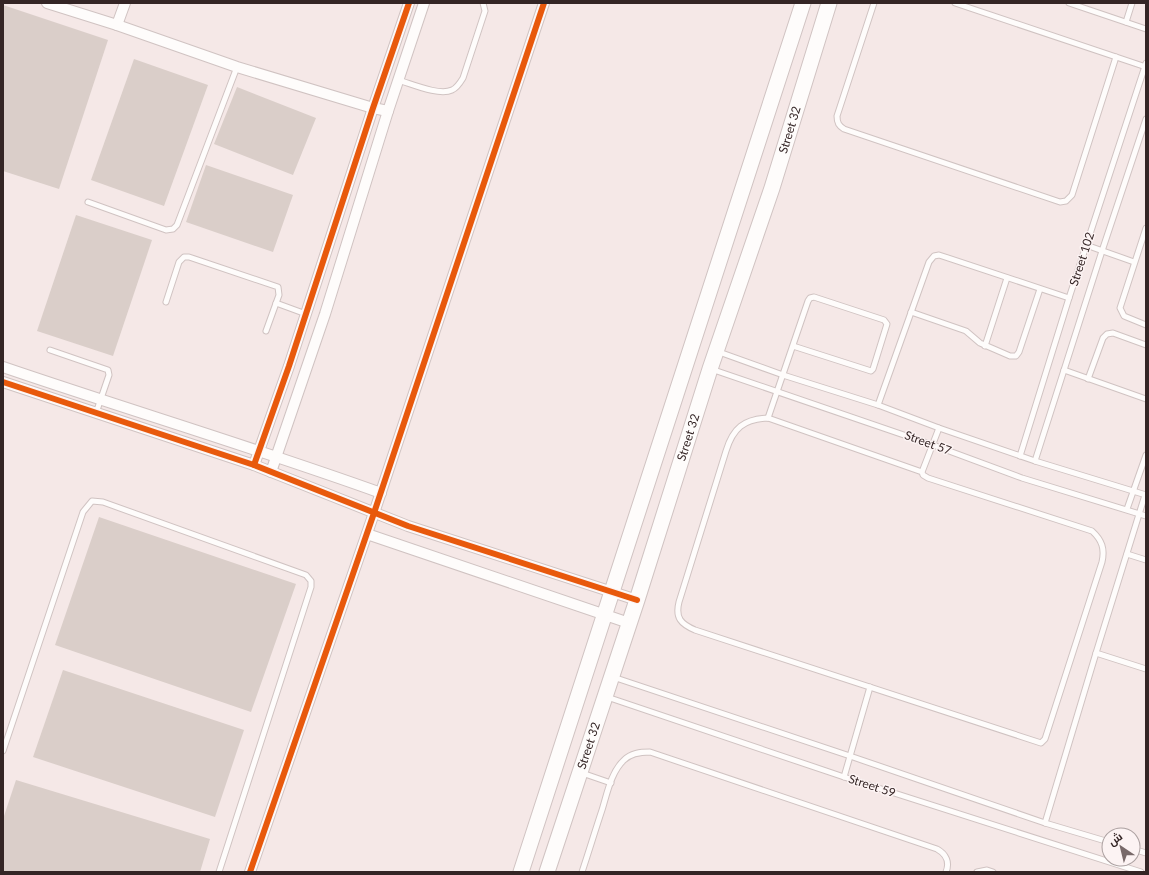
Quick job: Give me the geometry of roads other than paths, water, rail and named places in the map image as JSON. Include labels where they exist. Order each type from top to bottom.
[{"type":"main road","name":"Street 32","points":[[521,872],[803,3]]},
{"type":"main road","name":"Street 32","points":[[546,872],[637,600],[710,369],[772,188],[829,3]]},
{"type":"main road","points":[[692,343],[716,351]]},
{"type":"main road","points":[[686,361],[710,369]]},
{"type":"street","points":[[47,3],[117,25],[237,67],[373,108],[388,111]]},
{"type":"street","points":[[117,25],[124,3]]},
{"type":"street","points":[[254,466],[289,366],[373,108],[409,3]]},
{"type":"street","points":[[271,472],[325,314],[388,111],[424,3]]},
{"type":"street","points":[[250,872],[381,494],[544,3]]},
{"type":"street","points":[[289,366],[305,372]]},
{"type":"street","points":[[3,367],[101,401],[276,456],[381,494]]},
{"type":"street","points":[[3,382],[271,472],[416,528],[637,600]]},
{"type":"street","points":[[367,534],[629,623]]},
{"type":"lane","points":[[398,80],[444,92],[452,90],[459,85],[463,78],[485,12],[484,3]]},
{"type":"lane","points":[[874,3],[837,116],[837,122],[840,126],[844,129],[1060,202],[1066,201],[1072,195],[1116,58]]},
{"type":"lane","points":[[955,3],[1116,58],[1146,66]]},
{"type":"lane","points":[[1069,3],[1146,29]]},
{"type":"lane","points":[[1126,22],[1132,3]]},
{"type":"lane","name":"Street 102","points":[[1020,456],[1086,245],[1146,66]]},
{"type":"lane","points":[[88,202],[166,230],[173,229],[177,225],[237,67]]},
{"type":"lane","name":"Street 102","points":[[1035,461],[1146,118]]},
{"type":"lane","points":[[1146,228],[1120,308],[1124,316],[1146,325]]},
{"type":"lane","points":[[1086,245],[1134,262]]},
{"type":"lane","points":[[878,405],[929,262],[934,256],[939,255],[1069,298]]},
{"type":"lane","points":[[166,302],[179,262],[187,256],[276,286],[280,292],[266,331]]},
{"type":"lane","points":[[985,346],[1007,278]]},
{"type":"lane","points":[[911,312],[966,331],[976,341],[985,346],[1013,356],[1018,355],[1040,289]]},
{"type":"lane","points":[[768,418],[778,392],[792,346],[808,301],[811,297],[887,322],[878,355],[871,371],[792,346]]},
{"type":"lane","points":[[276,303],[306,314]]},
{"type":"lane","points":[[1088,379],[1103,338],[1107,334],[1113,333],[1146,345]]},
{"type":"lane","points":[[50,350],[108,370],[109,376],[96,414]]},
{"type":"lane","name":"Street 57","points":[[716,351],[878,405],[1020,456],[1145,495]]},
{"type":"lane","name":"Street 57","points":[[710,369],[932,445],[1022,478],[1146,516]]},
{"type":"lane","points":[[1064,370],[1146,399]]},
{"type":"lane","points":[[759,418],[768,418],[922,472],[923,475],[928,478],[1092,531],[1101,541],[1104,555],[1045,739],[1042,742],[1039,743],[695,630],[682,623],[678,617],[677,610],[679,602],[729,441],[741,426],[749,421],[759,418]]},
{"type":"lane","points":[[922,472],[939,428]]},
{"type":"lane","points":[[1127,509],[1146,455]]},
{"type":"lane","points":[[1045,823],[1145,495]]},
{"type":"lane","points":[[3,752],[83,512],[92,502],[102,502],[306,575],[310,580],[311,587],[219,872]]},
{"type":"lane","points":[[1127,554],[1146,560]]},
{"type":"lane","points":[[1096,654],[1146,669]]},
{"type":"lane","name":"Street 59","points":[[611,677],[850,756],[1045,823],[1101,840]]},
{"type":"lane","points":[[844,777],[870,688]]},
{"type":"lane","name":"Street 59","points":[[604,696],[844,777],[1141,872]]},
{"type":"lane","points":[[582,872],[611,783],[619,766],[632,754],[641,752],[658,754],[937,849],[946,856],[948,862],[946,872]]},
{"type":"lane","points":[[579,772],[611,783]]},
{"type":"lane","points":[[977,872],[987,870],[993,872]]}]
